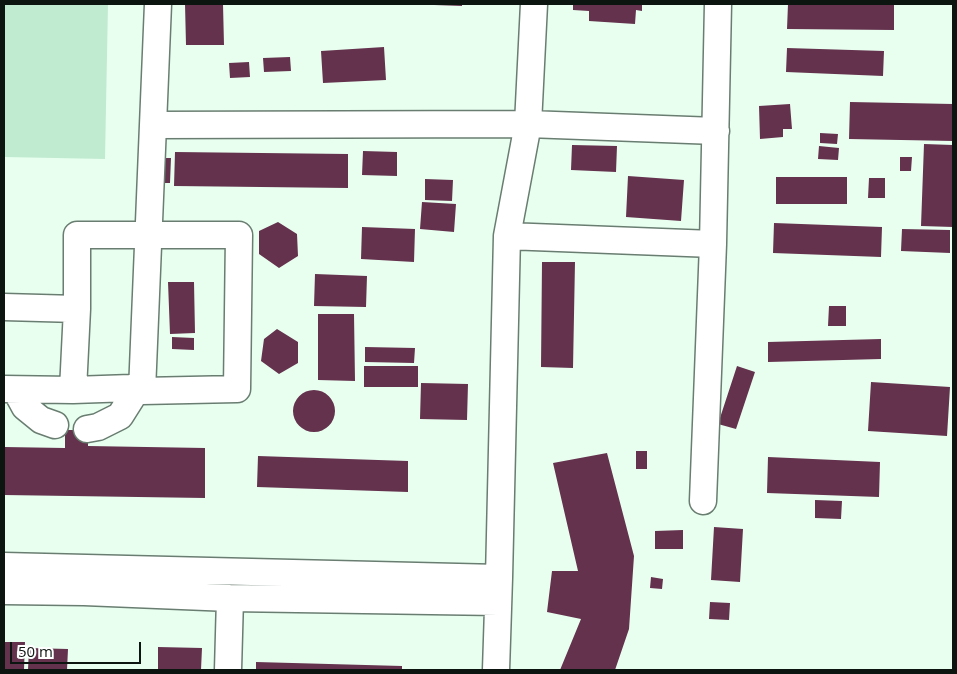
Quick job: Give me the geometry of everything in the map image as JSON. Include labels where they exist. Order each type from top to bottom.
[{"type":"lane","points":[[87,429],[98,428],[120,416],[136,389],[148,234],[158,4]]},
{"type":"lane","points":[[496,670],[507,236],[528,124],[534,4]]},
{"type":"lane","points":[[703,501],[713,244],[718,4]]},
{"type":"lane","points":[[153,125],[528,124],[716,131]]},
{"type":"lane","points":[[11,390],[73,390],[136,389],[237,389],[239,235],[78,235],[73,390]]},
{"type":"lane","points":[[507,236],[713,244]]},
{"type":"lane","points":[[4,307],[77,309]]},
{"type":"lane","points":[[11,390],[19,396],[26,407],[40,420],[55,425]]},
{"type":"lane","points":[[4,566],[499,590]]},
{"type":"lane","points":[[4,591],[230,598],[499,590]]},
{"type":"lane","points":[[228,670],[230,598]]},
{"type":"green space","points":[[4,4],[108,4],[105,159],[4,157]]},
{"type":"building","points":[[185,4],[223,4],[224,45],[186,45]]},
{"type":"building","points":[[462,4],[462,6],[434,5]]},
{"type":"building","points":[[573,4],[642,4],[642,11],[636,10],[635,24],[589,21],[589,11],[573,10]]},
{"type":"building","points":[[788,4],[894,4],[894,30],[787,29]]},
{"type":"building","points":[[384,47],[386,80],[323,83],[321,51]]},
{"type":"building","points":[[787,48],[884,51],[883,76],[786,72]]},
{"type":"building","points":[[290,57],[291,71],[264,72],[263,58]]},
{"type":"building","points":[[249,62],[250,77],[230,78],[229,63]]},
{"type":"building","points":[[850,102],[953,104],[953,141],[849,139]]},
{"type":"building","points":[[790,104],[792,129],[783,129],[783,137],[760,139],[759,106]]},
{"type":"building","points":[[820,133],[838,134],[837,144],[820,143]]},
{"type":"building","points":[[924,144],[953,145],[953,227],[921,226]]},
{"type":"building","points":[[572,145],[617,146],[616,172],[571,170]]},
{"type":"building","points":[[819,146],[839,148],[838,160],[818,159]]},
{"type":"building","points":[[363,151],[397,152],[397,176],[362,175]]},
{"type":"building","points":[[175,152],[348,154],[348,188],[174,186]]},
{"type":"building","points":[[900,157],[912,157],[911,171],[900,171]]},
{"type":"building","points":[[158,158],[171,158],[170,183],[157,183]]},
{"type":"building","points":[[628,176],[684,180],[681,221],[626,217]]},
{"type":"building","points":[[776,177],[847,177],[847,204],[776,204]]},
{"type":"building","points":[[869,178],[885,178],[885,198],[868,198]]},
{"type":"building","points":[[425,179],[453,180],[452,201],[425,200]]},
{"type":"building","points":[[422,202],[456,204],[454,232],[420,229]]},
{"type":"building","points":[[278,222],[297,234],[298,256],[279,268],[259,254],[259,231]]},
{"type":"building","points":[[774,223],[882,227],[881,257],[773,253]]},
{"type":"building","points":[[362,227],[415,229],[414,262],[361,259]]},
{"type":"building","points":[[902,229],[950,230],[950,253],[901,251]]},
{"type":"building","points":[[542,262],[575,262],[573,368],[541,367]]},
{"type":"building","points":[[315,274],[367,276],[366,307],[314,306]]},
{"type":"building","points":[[168,282],[194,282],[195,333],[170,334]]},
{"type":"building","points":[[829,306],[846,306],[846,326],[828,326]]},
{"type":"building","points":[[318,314],[354,314],[355,381],[318,380]]},
{"type":"building","points":[[277,329],[298,342],[298,363],[279,374],[261,361],[264,339]]},
{"type":"building","points":[[172,337],[194,338],[194,350],[172,349]]},
{"type":"building","points":[[881,339],[881,359],[768,362],[768,342]]},
{"type":"building","points":[[365,347],[415,348],[414,363],[365,362]]},
{"type":"building","points":[[364,366],[418,366],[418,387],[364,387]]},
{"type":"building","points":[[737,366],[755,372],[736,429],[718,424]]},
{"type":"building","points":[[871,382],[950,387],[947,436],[868,431]]},
{"type":"building","points":[[421,383],[468,384],[467,420],[420,419]]},
{"type":"building","points":[[314,390],[329,396],[335,411],[329,426],[314,432],[299,426],[293,411],[299,396]]},
{"type":"building","points":[[65,430],[88,430],[88,446],[205,448],[205,498],[4,495],[4,447],[65,448]]},
{"type":"building","points":[[636,451],[647,451],[647,469],[636,469]]},
{"type":"building","points":[[607,453],[634,556],[629,629],[615,670],[560,670],[581,619],[547,612],[552,571],[578,571],[553,463]]},
{"type":"building","points":[[258,456],[408,461],[408,492],[257,487]]},
{"type":"building","points":[[768,457],[880,462],[879,497],[767,493]]},
{"type":"building","points":[[815,500],[842,501],[841,519],[815,518]]},
{"type":"building","points":[[714,527],[743,529],[740,582],[711,580]]},
{"type":"building","points":[[683,530],[683,549],[655,549],[655,531]]},
{"type":"building","points":[[651,577],[663,579],[662,589],[650,588]]},
{"type":"building","points":[[710,602],[730,603],[729,620],[709,619]]},
{"type":"building","points":[[4,642],[25,642],[24,670],[4,670]]},
{"type":"building","points":[[158,647],[202,648],[201,670],[158,670]]},
{"type":"building","points":[[29,648],[68,649],[67,670],[28,670]]},
{"type":"building","points":[[256,662],[402,666],[402,670],[256,670]]}]
